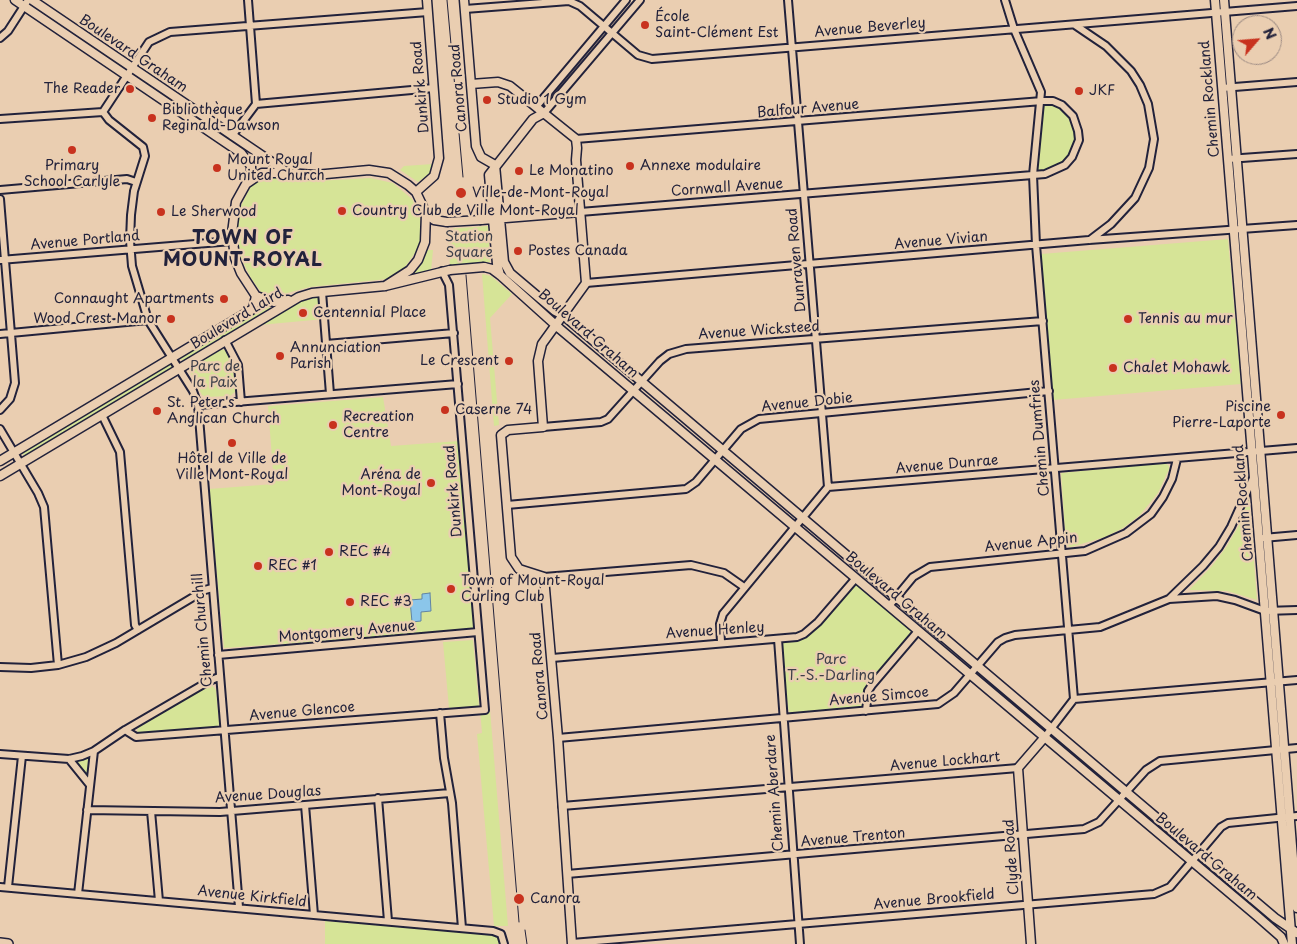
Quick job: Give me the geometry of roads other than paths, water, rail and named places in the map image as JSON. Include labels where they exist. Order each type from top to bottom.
[{"type":"main road","points":[[0,943],[8,944]]},
{"type":"street","name":"Boulevard Graham","points":[[14,0],[28,2],[132,68],[288,173],[315,175],[378,171],[401,180],[416,192],[426,213],[427,234],[418,260],[403,276],[385,286]]},
{"type":"street","points":[[232,136],[256,104],[248,0]]},
{"type":"street","name":"Dunkirk Road","points":[[416,192],[431,179],[438,166],[434,88],[426,0]]},
{"type":"street","name":"Canora Road","points":[[464,0],[478,151],[486,160],[495,164]]},
{"type":"street","points":[[500,275],[501,263],[497,218],[489,175],[495,164],[532,119],[536,107],[626,0]]},
{"type":"street","points":[[532,119],[544,113],[640,0]]},
{"type":"street","name":"Dunraven Road","points":[[788,0],[828,487]]},
{"type":"street","name":"Chemin Dumfries","points":[[1005,0],[1014,29],[1039,85],[1042,101],[1033,175],[1036,245],[1074,699]]},
{"type":"street","name":"Chemin Rockland","points":[[1215,0],[1276,749],[1290,817]]},
{"type":"street","name":"Chemin Rockland","points":[[1224,0],[1290,817],[1294,931],[1292,944]]},
{"type":"street","name":"Avenue Beverley","points":[[465,9],[569,1],[580,6],[638,55],[647,58],[792,48],[1297,6]]},
{"type":"street","name":"Boulevard Graham","points":[[28,2],[126,77],[242,153],[251,166],[251,173],[246,184]]},
{"type":"street","points":[[0,38],[8,31],[28,2]]},
{"type":"street","points":[[0,119],[103,112],[149,42],[161,34],[428,12]]},
{"type":"street","points":[[1074,25],[1121,58],[1136,78],[1148,104],[1154,139],[1149,168],[1135,198],[1111,224],[1089,240]]},
{"type":"street","points":[[1222,88],[1297,82]]},
{"type":"street","points":[[471,84],[505,83],[576,140],[586,283],[542,344],[538,361],[543,427]]},
{"type":"street","points":[[256,104],[434,88]]},
{"type":"street","points":[[1033,175],[1045,174],[1065,165],[1072,157],[1078,140],[1076,122],[1068,110],[1053,101],[1042,101]]},
{"type":"street","name":"Balfour Avenue","points":[[576,140],[798,123],[1042,101]]},
{"type":"street","name":"Chemin Churchill","points":[[103,112],[109,120],[144,147],[145,156],[136,182],[131,216],[130,250],[136,284],[148,320],[173,357],[195,395],[198,405],[239,907]]},
{"type":"street","points":[[1228,159],[1297,154]]},
{"type":"street","points":[[288,173],[262,173],[246,184],[236,202],[232,241],[242,273],[256,296],[274,302],[300,297]]},
{"type":"street","name":"Cornwall Avenue","points":[[426,213],[434,220],[447,222],[481,220],[1033,175]]},
{"type":"street","points":[[0,190],[127,179],[136,182]]},
{"type":"street","points":[[0,199],[2,260],[15,383],[10,399],[0,410]]},
{"type":"street","name":"Avenue Vivian","points":[[586,283],[1089,240],[1297,226]]},
{"type":"street","name":"Avenue Portland","points":[[2,260],[232,241]]},
{"type":"street","name":"Boulevard Graham","points":[[501,263],[510,273],[555,311],[563,315],[1282,924],[1294,931]]},
{"type":"street","name":"Boulevard Laird","points":[[0,476],[225,340],[300,297],[322,292],[385,286],[446,270],[484,267],[501,263]]},
{"type":"street","points":[[484,267],[492,269],[500,275]]},
{"type":"street","name":"Dunkirk Road","points":[[446,270],[454,333],[485,710]]},
{"type":"street","name":"Boulevard Graham","points":[[500,275],[794,527],[1276,932],[1284,944]]},
{"type":"street","points":[[322,292],[330,394]]},
{"type":"street","name":"Boulevard Laird","points":[[0,462],[253,309],[256,296]]},
{"type":"street","points":[[0,334],[148,320]]},
{"type":"street","name":"Avenue Wicksteed","points":[[507,505],[501,435],[508,430],[601,422],[614,414],[660,361],[676,351],[1043,321]]},
{"type":"street","points":[[326,344],[454,333]]},
{"type":"street","points":[[225,340],[238,365],[241,402]]},
{"type":"street","points":[[198,405],[458,384]]},
{"type":"street","name":"Avenue Dobie","points":[[507,505],[680,491],[696,482],[741,429],[759,419],[1049,391]]},
{"type":"street","points":[[102,415],[120,452],[135,625],[138,630]]},
{"type":"street","points":[[0,428],[40,497],[46,516],[58,665]]},
{"type":"street","name":"Avenue Dunrae","points":[[828,487],[1297,448]]},
{"type":"street","name":"Avenue Appin","points":[[889,606],[913,577],[930,566],[1062,554],[1085,551],[1106,544],[1139,524],[1151,514],[1163,497],[1172,479],[1177,459]]},
{"type":"street","name":"Avenue Simcoe","points":[[1169,599],[1203,566],[1219,547],[1231,527],[1254,476]]},
{"type":"street","points":[[721,642],[720,624],[723,614],[828,487]]},
{"type":"street","points":[[507,505],[512,561],[519,569],[544,577],[691,565],[724,574],[744,587]]},
{"type":"street","points":[[1259,538],[1297,535]]},
{"type":"street","name":"Canora Road","points":[[544,577],[552,658],[572,943]]},
{"type":"street","name":"Avenue Henley","points":[[552,658],[721,642],[778,640],[797,637],[811,629],[856,578]]},
{"type":"street","points":[[0,667],[15,669],[58,665],[101,651],[205,590],[212,588]]},
{"type":"street","name":"Avenue Simcoe","points":[[558,738],[938,704],[949,698],[979,666],[998,642],[1005,638],[1015,635],[1069,632],[1107,625],[1169,599],[1217,596],[1236,600],[1265,611],[1297,610]]},
{"type":"street","points":[[866,711],[868,691],[918,631]]},
{"type":"street","name":"Montgomery Avenue","points":[[218,656],[478,632]]},
{"type":"street","name":"Chemin Aberdare","points":[[778,640],[782,718],[800,944]]},
{"type":"street","points":[[0,754],[69,759],[94,751],[125,730],[219,677]]},
{"type":"street","points":[[1074,699],[1297,680]]},
{"type":"street","name":"Avenue Lockhart","points":[[562,806],[1018,768],[1074,699]]},
{"type":"street","name":"Avenue Glencoe","points":[[125,730],[136,737],[485,710]]},
{"type":"street","points":[[440,714],[450,792],[462,928]]},
{"type":"street","name":"Avenue Trenton","points":[[567,874],[1023,836],[1084,829],[1099,822],[1146,770],[1160,762],[1297,748]]},
{"type":"street","points":[[78,894],[94,751]]},
{"type":"street","points":[[8,888],[22,756]]},
{"type":"street","points":[[69,759],[90,785]]},
{"type":"street","name":"Clyde Road","points":[[1018,768],[1031,944]]},
{"type":"street","name":"Avenue Douglas","points":[[86,810],[231,811],[450,792]]},
{"type":"street","points":[[378,798],[388,921]]},
{"type":"street","points":[[305,805],[314,915]]},
{"type":"street","points":[[152,811],[159,901]]},
{"type":"street","name":"Avenue Brookfield","points":[[572,943],[1154,894],[1168,889],[1228,823],[1290,817]]},
{"type":"street","name":"Avenue Kirkfield","points":[[0,887],[462,928],[500,934],[504,944]]},
{"type":"street","points":[[1275,918],[1284,917],[1293,910]]},
{"type":"street","points":[[1276,932],[1282,924]]},
{"type":"water","points":[[430,593],[431,611],[421,612],[421,621],[412,622],[410,600],[422,599],[422,594]]},
{"type":"tram line","points":[[447,0],[463,177]]},
{"type":"tram line","points":[[466,275],[519,922]]},
{"type":"tram line","points":[[525,930],[527,944]]},
{"type":"place","name":"École Saint-Clément Est","points":[[645,25]]},
{"type":"place","name":"The Reader","points":[[130,89]]},
{"type":"place","name":"JKF","points":[[1079,91]]},
{"type":"place","name":"Studio 1 Gym","points":[[487,100]]},
{"type":"place","name":"Bibliothèque Reginald-Dawson","points":[[152,118]]},
{"type":"place","name":"Primary School Carlyle","points":[[72,150]]},
{"type":"place","name":"Annexe modulaire","points":[[630,166]]},
{"type":"place","name":"Mount Royal United Church","points":[[217,168]]},
{"type":"place","name":"Le Monatino","points":[[519,171]]},
{"type":"place","name":"Ville-de-Mont-Royal","points":[[461,193]]},
{"type":"place","name":"Country Club de Ville Mont-Royal","points":[[342,211]]},
{"type":"place","name":"Le Sherwood","points":[[161,212]]},
{"type":"place","name":"Postes Canada","points":[[518,251]]},
{"type":"place","name":"Connaught Apartments","points":[[224,299]]},
{"type":"place","name":"Centennial Place","points":[[303,313]]},
{"type":"place","name":"Wood Crest Manor","points":[[171,319]]},
{"type":"place","name":"Tennis au mur","points":[[1128,319]]},
{"type":"place","name":"Annunciation Parish","points":[[280,356]]},
{"type":"place","name":"Le Crescent","points":[[509,361]]},
{"type":"place","name":"Chalet Mohawk","points":[[1113,368]]},
{"type":"place","name":"Caserne 74","points":[[445,410]]},
{"type":"place","name":"St. Peter's Anglican Church","points":[[157,411]]},
{"type":"place","name":"Piscine Pierre-Laporte","points":[[1281,415]]},
{"type":"place","name":"Recreation Centre","points":[[333,425]]},
{"type":"place","name":"Hôtel de Ville de Ville Mont-Royal","points":[[232,443]]},
{"type":"place","name":"Aréna de Mont-Royal","points":[[431,483]]},
{"type":"place","name":"REC #4","points":[[329,552]]},
{"type":"place","name":"REC #1","points":[[258,566]]},
{"type":"place","name":"Town of Mount-Royal Curling Club","points":[[451,589]]},
{"type":"place","name":"REC #3","points":[[350,602]]},
{"type":"place","name":"Canora","points":[[519,899]]},
{"type":"district","name":"TOWN OF MOUNT-ROYAL","points":[[243,250]]},
{"type":"park label","name":"Station Square","points":[[469,246]]},
{"type":"park label","name":"Parc de la Paix","points":[[215,376]]},
{"type":"park label","name":"Parc T.-S.-Darling","points":[[831,668]]}]
